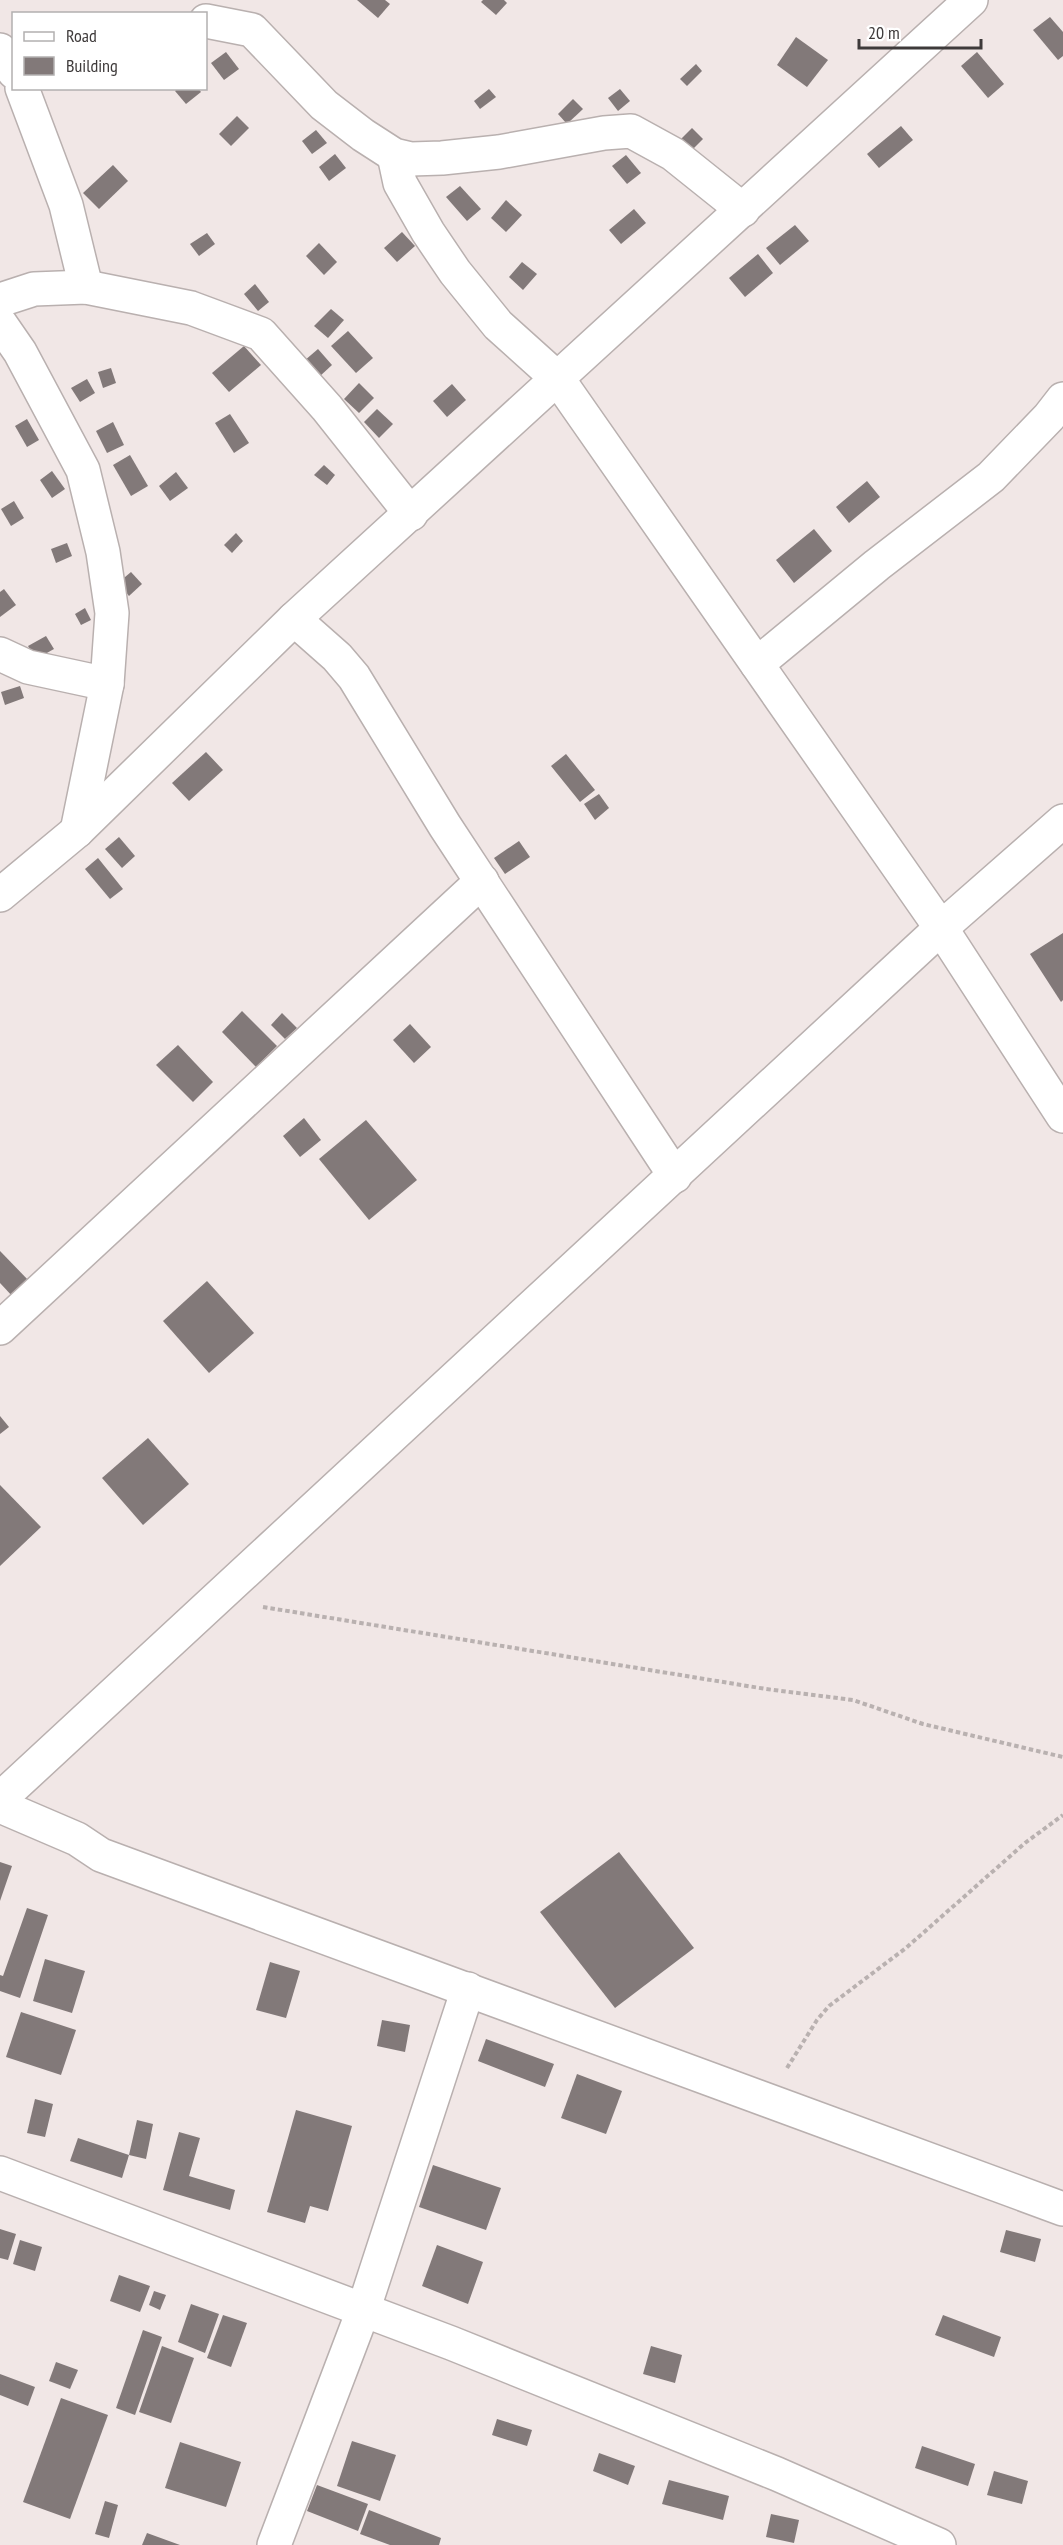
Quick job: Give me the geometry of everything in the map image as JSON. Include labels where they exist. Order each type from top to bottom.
[{"type":"street","points":[[0,895],[77,831],[294,619],[971,0]]},
{"type":"street","points":[[207,21],[252,30],[324,105],[394,155],[411,159],[499,152],[631,130],[673,154],[743,210]]},
{"type":"street","points":[[0,50],[12,68]]},
{"type":"street","points":[[25,90],[66,205],[86,287]]},
{"type":"street","points":[[394,155],[400,183],[428,232],[498,325],[558,379],[941,928],[1063,1116]]},
{"type":"street","points":[[0,300],[34,289],[86,287],[191,308],[261,334],[327,408],[411,514]]},
{"type":"street","points":[[0,323],[20,352],[83,470],[103,552],[112,614],[107,684],[77,831]]},
{"type":"street","points":[[757,663],[877,565],[991,477],[1049,417],[1063,399]]},
{"type":"street","points":[[294,619],[337,657],[354,677],[445,826],[675,1176]]},
{"type":"street","points":[[0,654],[28,667],[107,684]]},
{"type":"street","points":[[0,1798],[941,928],[1063,821]]},
{"type":"street","points":[[0,1328],[482,881]]},
{"type":"street","points":[[0,1806],[77,1839],[101,1855],[1063,2209]]},
{"type":"street","points":[[274,2545],[363,2311],[468,1989]]},
{"type":"street","points":[[0,2173],[452,2343],[755,2466],[939,2545]]},
{"type":"path","points":[[216,1599],[766,1689],[854,1700],[923,1724],[1063,1757]]},
{"type":"path","points":[[767,2100],[817,2020],[829,2006],[906,1948],[1025,1843],[1063,1815]]},
{"type":"building","points":[[357,0],[385,0],[390,4],[378,18]]},
{"type":"building","points":[[483,0],[504,0],[507,3],[496,15],[481,2]]},
{"type":"building","points":[[1050,17],[1063,32],[1063,56],[1058,60],[1033,30]]},
{"type":"building","points":[[796,37],[828,60],[807,87],[777,65]]},
{"type":"building","points":[[226,52],[239,69],[224,80],[211,63]]},
{"type":"building","points":[[977,52],[1004,84],[988,98],[961,66]]},
{"type":"building","points":[[696,64],[702,71],[687,86],[680,79]]},
{"type":"building","points":[[489,89],[496,97],[480,109],[474,101]]},
{"type":"building","points":[[620,89],[630,101],[618,111],[608,98]]},
{"type":"building","points":[[200,90],[201,92],[186,104],[175,91]]},
{"type":"building","points":[[573,99],[583,109],[567,124],[558,114]]},
{"type":"building","points":[[237,116],[249,128],[231,146],[219,134]]},
{"type":"building","points":[[901,126],[913,140],[879,168],[867,154]]},
{"type":"building","points":[[692,128],[703,139],[691,151],[680,140]]},
{"type":"building","points":[[316,130],[327,143],[312,154],[302,141]]},
{"type":"building","points":[[335,154],[346,168],[329,181],[319,167]]},
{"type":"building","points":[[626,155],[641,173],[627,184],[612,166]]},
{"type":"building","points":[[113,165],[128,181],[99,209],[83,193]]},
{"type":"building","points":[[460,186],[481,209],[467,221],[446,197]]},
{"type":"building","points":[[506,200],[522,215],[506,232],[491,218]]},
{"type":"building","points":[[634,209],[646,223],[621,244],[609,230]]},
{"type":"building","points":[[795,225],[809,241],[780,265],[766,248]]},
{"type":"building","points":[[402,232],[415,246],[397,262],[384,248]]},
{"type":"building","points":[[207,233],[215,244],[199,256],[190,244]]},
{"type":"building","points":[[319,243],[337,262],[324,275],[306,256]]},
{"type":"building","points":[[758,254],[773,273],[745,297],[729,278]]},
{"type":"building","points":[[522,262],[537,274],[523,290],[509,277]]},
{"type":"building","points":[[255,284],[269,302],[258,311],[244,294]]},
{"type":"building","points":[[331,309],[344,320],[328,338],[314,326]]},
{"type":"building","points":[[348,331],[373,358],[356,373],[331,346]]},
{"type":"building","points":[[244,346],[261,365],[229,392],[212,373]]},
{"type":"building","points":[[318,349],[332,365],[319,377],[304,361]]},
{"type":"building","points":[[111,368],[116,383],[103,388],[98,372]]},
{"type":"building","points":[[87,379],[95,393],[80,402],[71,388]]},
{"type":"building","points":[[359,383],[374,398],[359,413],[344,399]]},
{"type":"building","points":[[452,384],[466,400],[447,417],[433,401]]},
{"type":"building","points":[[377,409],[393,424],[379,438],[364,422]]},
{"type":"building","points":[[230,414],[249,443],[234,453],[215,423]]},
{"type":"building","points":[[27,419],[39,440],[27,447],[15,426]]},
{"type":"building","points":[[113,422],[124,445],[107,453],[96,431]]},
{"type":"building","points":[[130,455],[148,486],[131,496],[113,465]]},
{"type":"building","points":[[324,465],[335,475],[327,485],[314,475]]},
{"type":"building","points":[[52,471],[65,489],[52,498],[40,480]]},
{"type":"building","points":[[176,472],[188,488],[170,501],[159,486]]},
{"type":"building","points":[[867,481],[880,497],[849,523],[836,507]]},
{"type":"building","points":[[14,501],[24,518],[11,526],[1,509]]},
{"type":"building","points":[[814,529],[832,551],[794,583],[776,560]]},
{"type":"building","points":[[236,533],[243,541],[232,553],[224,545]]},
{"type":"building","points":[[67,543],[72,556],[56,563],[51,549]]},
{"type":"building","points":[[131,572],[142,584],[129,596],[118,583]]},
{"type":"building","points":[[4,589],[16,605],[0,617],[0,592]]},
{"type":"building","points":[[85,608],[91,620],[81,625],[75,614]]},
{"type":"building","points":[[46,636],[54,649],[36,659],[28,646]]},
{"type":"building","points":[[20,686],[24,698],[5,705],[1,692]]},
{"type":"building","points":[[206,752],[223,770],[189,801],[172,783]]},
{"type":"building","points":[[566,754],[595,790],[580,802],[551,766]]},
{"type":"building","points":[[599,794],[609,808],[595,820],[584,804]]},
{"type":"building","points":[[119,837],[135,856],[122,868],[105,849]]},
{"type":"building","points":[[519,841],[530,857],[505,874],[494,858]]},
{"type":"building","points":[[98,858],[123,889],[110,899],[85,869]]},
{"type":"building","points":[[1063,933],[1063,1000],[1061,1002],[1030,954]]},
{"type":"building","points":[[242,1011],[277,1046],[256,1067],[222,1032]]},
{"type":"building","points":[[282,1013],[297,1028],[285,1039],[271,1025]]},
{"type":"building","points":[[410,1024],[431,1047],[414,1063],[393,1040]]},
{"type":"building","points":[[178,1045],[213,1082],[193,1102],[156,1065]]},
{"type":"building","points":[[304,1118],[321,1140],[300,1157],[283,1136]]},
{"type":"building","points":[[366,1120],[417,1180],[369,1220],[319,1159]]},
{"type":"building","points":[[0,1251],[31,1283],[14,1298],[0,1283]]},
{"type":"building","points":[[207,1281],[254,1333],[209,1373],[163,1321]]},
{"type":"building","points":[[0,1416],[9,1427],[0,1434]]},
{"type":"building","points":[[148,1438],[189,1484],[143,1525],[102,1478]]},
{"type":"building","points":[[0,1485],[41,1527],[0,1566]]},
{"type":"building","points":[[619,1852],[694,1948],[615,2008],[540,1912]]},
{"type":"building","points":[[0,1862],[12,1866],[0,1901]]},
{"type":"building","points":[[27,1908],[48,1915],[20,1998],[0,1991],[0,1975],[3,1976]]},
{"type":"building","points":[[45,1959],[85,1971],[72,2013],[33,2001]]},
{"type":"building","points":[[270,1962],[300,1971],[286,2018],[256,2010]]},
{"type":"building","points":[[21,2012],[76,2030],[61,2075],[6,2057]]},
{"type":"building","points":[[382,2020],[410,2025],[405,2052],[377,2046]]},
{"type":"building","points":[[486,2039],[554,2064],[545,2087],[478,2061]]},
{"type":"building","points":[[577,2074],[622,2091],[606,2134],[561,2118]]},
{"type":"building","points":[[35,2099],[53,2104],[45,2137],[27,2133]]},
{"type":"building","points":[[296,2110],[352,2126],[328,2211],[310,2206],[305,2223],[267,2212]]},
{"type":"building","points":[[137,2120],[153,2124],[146,2159],[129,2155]]},
{"type":"building","points":[[179,2132],[200,2138],[189,2176],[235,2190],[230,2210],[163,2190]]},
{"type":"building","points":[[78,2138],[129,2155],[122,2178],[70,2161]]},
{"type":"building","points":[[433,2165],[501,2188],[486,2230],[419,2207]]},
{"type":"building","points":[[0,2229],[16,2234],[8,2260],[0,2258]]},
{"type":"building","points":[[1006,2230],[1041,2239],[1035,2262],[1000,2252]]},
{"type":"building","points":[[20,2240],[42,2247],[35,2271],[13,2264]]},
{"type":"building","points":[[437,2245],[483,2262],[468,2304],[422,2286]]},
{"type":"building","points":[[119,2275],[150,2286],[140,2312],[110,2301]]},
{"type":"building","points":[[154,2291],[166,2295],[160,2310],[149,2305]]},
{"type":"building","points":[[191,2304],[219,2314],[205,2353],[178,2342]]},
{"type":"building","points":[[223,2315],[247,2323],[231,2367],[207,2358]]},
{"type":"building","points":[[943,2315],[1001,2337],[994,2357],[935,2335]]},
{"type":"building","points":[[143,2330],[162,2337],[135,2415],[116,2408]]},
{"type":"building","points":[[162,2346],[194,2358],[171,2423],[139,2412]]},
{"type":"building","points":[[651,2346],[682,2355],[675,2383],[643,2374]]},
{"type":"building","points":[[56,2362],[78,2370],[70,2389],[49,2381]]},
{"type":"building","points":[[0,2374],[35,2387],[28,2406],[0,2395]]},
{"type":"building","points":[[61,2398],[108,2415],[70,2519],[23,2502]]},
{"type":"building","points":[[497,2419],[532,2430],[527,2446],[492,2435]]},
{"type":"building","points":[[352,2441],[396,2455],[380,2501],[337,2486]]},
{"type":"building","points":[[180,2442],[241,2462],[226,2507],[165,2488]]},
{"type":"building","points":[[922,2446],[975,2464],[968,2486],[915,2468]]},
{"type":"building","points":[[599,2453],[635,2466],[628,2485],[593,2471]]},
{"type":"building","points":[[994,2471],[1028,2481],[1022,2504],[987,2495]]},
{"type":"building","points":[[669,2480],[729,2496],[723,2520],[662,2504]]},
{"type":"building","points":[[317,2485],[368,2504],[358,2531],[307,2511]]},
{"type":"building","points":[[105,2501],[118,2505],[109,2538],[95,2534]]},
{"type":"building","points":[[369,2510],[441,2538],[439,2545],[390,2545],[360,2534]]},
{"type":"building","points":[[771,2514],[799,2520],[794,2543],[766,2537]]},
{"type":"building","points":[[147,2533],[180,2545],[142,2545]]}]
